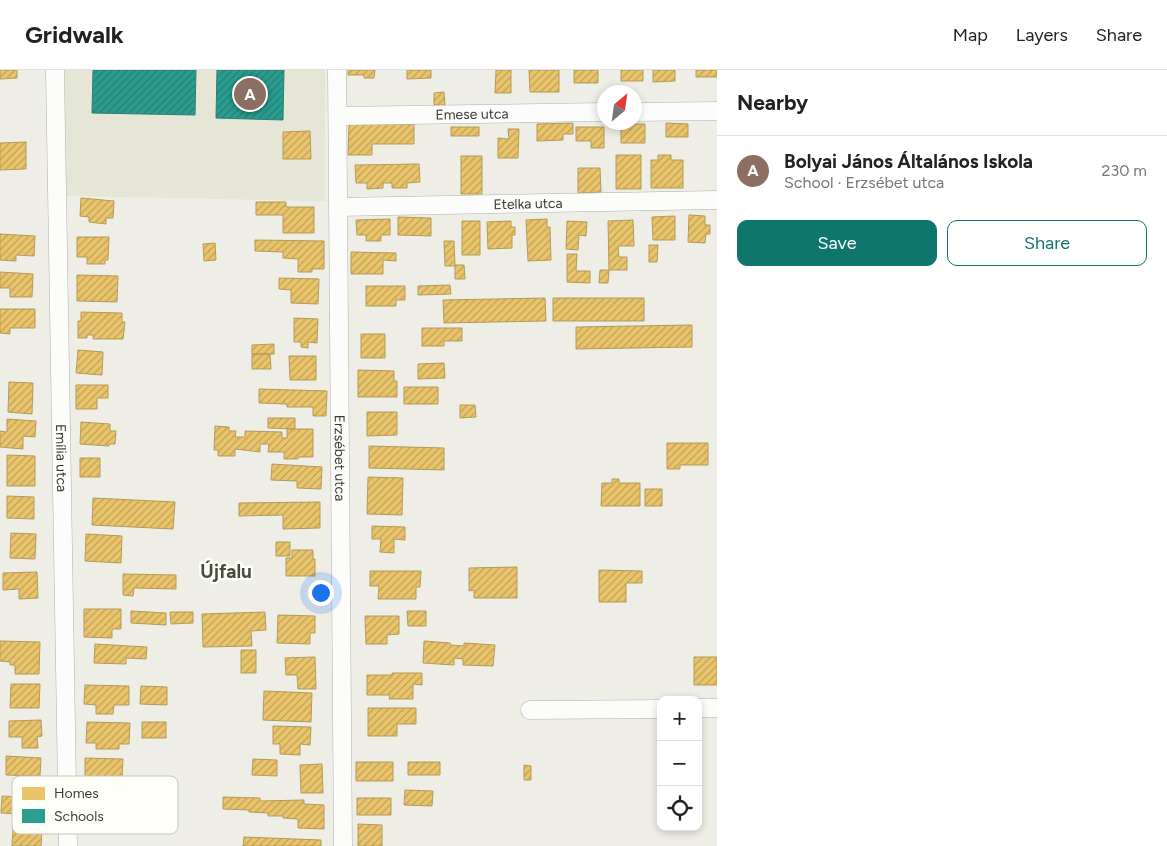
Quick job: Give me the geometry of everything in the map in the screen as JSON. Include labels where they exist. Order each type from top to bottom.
[{"type":"street","name":"Emília utca","points":[[55,70],[67,776]]},
{"type":"street","name":"Erzsébet utca","points":[[337,70],[343,846]]},
{"type":"street","points":[[642,112],[717,111]]},
{"type":"street","name":"Emese utca","points":[[338,116],[597,112]]},
{"type":"street","name":"Etelka utca","points":[[339,208],[717,200]]},
{"type":"street","points":[[702,708],[717,708]]},
{"type":"street","points":[[530,710],[657,709]]},
{"type":"shaded area","points":[[65,70],[325,70],[325,201],[66,196]]},
{"type":"building: Homes","points":[[0,70],[17,70],[17,78],[0,79]]},
{"type":"building: Homes","points":[[348,70],[375,70],[374,78],[364,78],[364,75],[348,75]]},
{"type":"building: Homes","points":[[407,70],[431,70],[431,78],[407,79]]},
{"type":"building: Homes","points":[[496,70],[511,70],[511,93],[495,93]]},
{"type":"building: Homes","points":[[529,70],[559,70],[559,92],[530,92]]},
{"type":"building: Homes","points":[[574,70],[598,70],[598,83],[574,83]]},
{"type":"building: Homes","points":[[621,70],[643,70],[643,81],[621,81]]},
{"type":"building: Homes","points":[[653,70],[675,70],[675,81],[653,82]]},
{"type":"building: Homes","points":[[696,70],[717,70],[717,77],[696,77]]},
{"type":"building: Homes","points":[[444,92],[445,105],[434,105],[434,93]]},
{"type":"building: Homes","points":[[349,123],[414,124],[414,144],[372,144],[372,155],[348,155]]},
{"type":"building: Homes","points":[[573,123],[573,134],[563,134],[563,140],[537,141],[537,124]]},
{"type":"building: Homes","points":[[666,123],[688,124],[688,137],[666,137]]},
{"type":"building: Homes","points":[[642,124],[645,124],[645,143],[621,143],[621,130],[642,130]]},
{"type":"building: Homes","points":[[451,127],[479,127],[479,136],[451,136]]},
{"type":"building: Homes","points":[[576,127],[597,127],[597,130],[604,130],[604,148],[591,148],[591,141],[576,141]]},
{"type":"building: Homes","points":[[508,129],[519,129],[518,158],[498,158],[498,138],[509,139]]},
{"type":"building: Homes","points":[[310,131],[311,159],[283,159],[283,132]]},
{"type":"building: Homes","points":[[26,142],[26,169],[0,170],[0,143]]},
{"type":"building: Homes","points":[[616,155],[641,155],[641,189],[616,189]]},
{"type":"building: Homes","points":[[658,155],[671,155],[671,160],[683,160],[683,188],[651,188],[651,160],[658,160]]},
{"type":"building: Homes","points":[[461,156],[482,156],[482,194],[461,194]]},
{"type":"building: Homes","points":[[419,164],[420,182],[407,183],[407,188],[392,188],[392,183],[383,183],[383,188],[367,189],[367,183],[356,183],[355,165]]},
{"type":"building: Homes","points":[[578,168],[600,168],[601,192],[578,193]]},
{"type":"building: Homes","points":[[81,198],[114,201],[113,218],[106,218],[106,224],[89,222],[89,217],[80,216]]},
{"type":"building: Homes","points":[[256,202],[286,202],[286,207],[314,207],[314,233],[283,233],[283,215],[256,215]]},
{"type":"building: Homes","points":[[689,215],[705,216],[705,225],[710,225],[710,234],[706,234],[705,243],[688,242]]},
{"type":"building: Homes","points":[[675,216],[675,240],[653,240],[652,217]]},
{"type":"building: Homes","points":[[398,217],[431,218],[431,236],[398,235]]},
{"type":"building: Homes","points":[[390,219],[390,235],[381,235],[381,241],[366,241],[366,235],[357,235],[356,220]]},
{"type":"building: Homes","points":[[547,219],[547,227],[550,227],[551,260],[528,261],[526,220]]},
{"type":"building: Homes","points":[[633,220],[634,246],[618,246],[619,257],[627,257],[627,270],[609,270],[608,221]]},
{"type":"building: Homes","points":[[462,221],[480,221],[480,255],[462,255]]},
{"type":"building: Homes","points":[[511,221],[511,227],[515,227],[515,235],[512,235],[512,248],[488,249],[487,222]]},
{"type":"building: Homes","points":[[567,221],[587,222],[586,236],[579,235],[578,250],[566,249]]},
{"type":"building: Homes","points":[[0,234],[35,236],[34,256],[16,255],[16,261],[0,260]]},
{"type":"building: Homes","points":[[77,237],[109,237],[108,260],[105,260],[105,264],[87,264],[87,257],[77,257]]},
{"type":"building: Homes","points":[[255,240],[324,241],[324,269],[312,269],[312,272],[298,272],[298,259],[283,258],[283,252],[255,251]]},
{"type":"building: Homes","points":[[444,241],[454,241],[455,266],[445,266]]},
{"type":"building: Homes","points":[[215,243],[216,260],[204,261],[203,244]]},
{"type":"building: Homes","points":[[649,245],[658,245],[657,262],[649,262]]},
{"type":"building: Homes","points":[[351,252],[396,253],[396,261],[383,260],[383,274],[351,274]]},
{"type":"building: Homes","points":[[567,254],[577,254],[576,271],[590,271],[590,283],[567,282]]},
{"type":"building: Homes","points":[[455,265],[464,265],[465,279],[455,279]]},
{"type":"building: Homes","points":[[600,270],[609,270],[608,283],[599,283]]},
{"type":"building: Homes","points":[[0,272],[33,274],[32,297],[10,297],[10,288],[0,288]]},
{"type":"building: Homes","points":[[77,275],[118,276],[117,302],[77,301]]},
{"type":"building: Homes","points":[[279,278],[319,279],[318,304],[291,303],[291,290],[279,289]]},
{"type":"building: Homes","points":[[450,285],[451,294],[418,295],[418,286]]},
{"type":"building: Homes","points":[[366,286],[405,286],[405,300],[396,300],[396,306],[366,306]]},
{"type":"building: Homes","points":[[545,298],[546,321],[444,323],[443,300]]},
{"type":"building: Homes","points":[[553,298],[644,298],[644,321],[553,321]]},
{"type":"building: Homes","points":[[0,309],[35,309],[35,328],[10,328],[10,334],[0,333]]},
{"type":"building: Homes","points":[[81,312],[122,313],[122,322],[125,322],[123,339],[93,339],[93,335],[87,335],[87,338],[78,338],[78,321],[81,321]]},
{"type":"building: Homes","points":[[294,318],[318,319],[317,343],[308,342],[308,348],[301,347],[301,342],[294,342]]},
{"type":"building: Homes","points":[[692,325],[692,347],[576,349],[576,327]]},
{"type":"building: Homes","points":[[422,328],[462,328],[462,341],[444,341],[444,346],[422,346]]},
{"type":"building: Homes","points":[[361,334],[385,334],[385,358],[361,358]]},
{"type":"building: Homes","points":[[274,344],[274,354],[252,354],[252,345]]},
{"type":"building: Homes","points":[[78,350],[103,352],[102,375],[76,373]]},
{"type":"building: Homes","points":[[252,354],[270,354],[271,369],[252,369]]},
{"type":"building: Homes","points":[[289,356],[316,356],[316,380],[290,380]]},
{"type":"building: Homes","points":[[444,363],[445,378],[418,379],[418,364]]},
{"type":"building: Homes","points":[[358,370],[394,371],[394,381],[397,381],[397,397],[358,397]]},
{"type":"building: Homes","points":[[9,382],[33,383],[32,414],[8,412]]},
{"type":"building: Homes","points":[[76,385],[108,385],[108,398],[97,398],[97,409],[76,409]]},
{"type":"building: Homes","points":[[404,387],[438,387],[438,404],[404,404]]},
{"type":"building: Homes","points":[[259,389],[327,391],[326,416],[313,416],[313,407],[287,407],[287,404],[259,403]]},
{"type":"building: Homes","points":[[460,405],[475,405],[476,417],[460,418]]},
{"type":"building: Homes","points":[[367,412],[397,412],[397,435],[367,436]]},
{"type":"building: Homes","points":[[268,418],[295,418],[295,429],[268,428]]},
{"type":"building: Homes","points":[[7,419],[36,421],[35,437],[23,436],[23,449],[0,447],[0,431],[7,432]]},
{"type":"building: Homes","points":[[81,422],[110,424],[110,431],[116,431],[115,444],[109,444],[109,446],[80,444]]},
{"type":"building: Homes","points":[[215,426],[229,427],[229,431],[236,431],[235,437],[245,437],[245,431],[282,432],[282,438],[287,438],[287,429],[313,429],[313,457],[284,459],[284,452],[268,452],[269,444],[260,444],[260,452],[235,449],[235,456],[218,456],[218,450],[214,450]]},
{"type":"building: Homes","points":[[667,443],[708,443],[708,465],[680,465],[680,469],[667,469]]},
{"type":"building: Homes","points":[[369,446],[444,448],[444,470],[369,468]]},
{"type":"building: Homes","points":[[7,455],[35,456],[35,486],[7,486]]},
{"type":"building: Homes","points":[[80,458],[100,458],[100,477],[80,477]]},
{"type":"building: Homes","points":[[272,464],[322,467],[321,489],[297,488],[297,481],[271,480]]},
{"type":"building: Homes","points":[[368,477],[403,478],[402,515],[367,514]]},
{"type":"building: Homes","points":[[612,479],[619,479],[619,483],[640,483],[640,506],[601,506],[602,483],[612,483]]},
{"type":"building: Homes","points":[[645,489],[662,489],[662,506],[645,506]]},
{"type":"building: Homes","points":[[7,496],[34,497],[34,519],[7,518]]},
{"type":"building: Homes","points":[[93,498],[175,502],[173,529],[92,525]]},
{"type":"building: Homes","points":[[320,502],[320,528],[283,529],[283,515],[239,516],[239,503]]},
{"type":"building: Homes","points":[[372,526],[405,527],[405,540],[394,539],[394,553],[380,552],[381,539],[372,539]]},
{"type":"building: Homes","points":[[11,533],[36,534],[35,559],[10,558]]},
{"type":"building: Homes","points":[[86,534],[122,536],[121,563],[85,561]]},
{"type":"building: Homes","points":[[276,542],[290,542],[290,556],[276,556]]},
{"type":"building: Homes","points":[[292,550],[313,550],[315,576],[286,576],[286,558],[292,558]]},
{"type":"building: Homes","points":[[517,567],[517,598],[474,598],[474,590],[469,591],[469,568]]},
{"type":"building: Homes","points":[[599,570],[642,571],[642,583],[626,583],[626,602],[599,602]]},
{"type":"building: Homes","points":[[370,571],[421,571],[420,587],[416,587],[416,599],[378,599],[379,586],[370,586]]},
{"type":"building: Homes","points":[[37,572],[38,598],[19,599],[19,589],[3,590],[3,573]]},
{"type":"building: Homes","points":[[123,574],[176,575],[176,589],[134,588],[133,596],[123,595]]},
{"type":"building: Homes","points":[[84,609],[121,609],[121,629],[112,629],[112,638],[84,637]]},
{"type":"building: Homes","points":[[131,611],[166,613],[166,625],[131,623]]},
{"type":"building: Homes","points":[[407,611],[426,611],[426,626],[408,626]]},
{"type":"building: Homes","points":[[170,612],[193,612],[193,623],[171,624]]},
{"type":"building: Homes","points":[[265,612],[266,630],[251,631],[252,646],[203,647],[202,614]]},
{"type":"building: Homes","points":[[278,615],[315,616],[315,633],[310,633],[310,644],[277,643]]},
{"type":"building: Homes","points":[[365,616],[399,616],[399,634],[387,635],[387,644],[366,644]]},
{"type":"building: Homes","points":[[0,641],[40,642],[39,674],[15,674],[15,665],[10,665],[10,662],[0,661]]},
{"type":"building: Homes","points":[[424,641],[464,646],[464,643],[495,645],[493,666],[463,665],[463,659],[454,658],[454,665],[423,663]]},
{"type":"building: Homes","points":[[95,644],[147,647],[146,659],[126,658],[126,664],[94,663]]},
{"type":"building: Homes","points":[[241,650],[256,650],[256,673],[241,673]]},
{"type":"building: Homes","points":[[315,657],[316,689],[298,689],[297,675],[286,675],[285,658]]},
{"type":"building: Homes","points":[[694,657],[717,657],[717,685],[694,685]]},
{"type":"building: Homes","points":[[392,673],[422,673],[422,685],[413,684],[413,699],[389,699],[390,695],[367,695],[367,675],[392,675]]},
{"type":"building: Homes","points":[[11,684],[40,684],[39,708],[10,708]]},
{"type":"building: Homes","points":[[85,685],[129,686],[129,705],[114,705],[113,714],[96,714],[96,705],[84,704]]},
{"type":"building: Homes","points":[[141,686],[167,687],[167,705],[140,704]]},
{"type":"building: Homes","points":[[264,691],[312,693],[311,722],[263,720]]},
{"type":"building: Homes","points":[[368,708],[416,708],[416,724],[397,724],[397,736],[368,736]]},
{"type":"building: Homes","points":[[41,720],[42,736],[37,737],[38,748],[22,748],[22,737],[9,737],[9,721]]},
{"type":"building: Homes","points":[[87,722],[130,723],[129,744],[119,744],[119,749],[96,749],[96,743],[86,743]]},
{"type":"building: Homes","points":[[142,722],[166,722],[166,738],[142,738]]},
{"type":"building: Homes","points":[[273,726],[311,727],[310,745],[300,744],[300,755],[280,754],[280,744],[273,744]]},
{"type":"building: Homes","points":[[6,756],[41,758],[40,776],[6,775]]},
{"type":"building: Homes","points":[[85,758],[123,759],[122,776],[85,776]]},
{"type":"building: Homes","points":[[253,759],[277,760],[277,776],[252,775]]},
{"type":"building: Homes","points":[[356,762],[393,762],[393,781],[356,781]]},
{"type":"building: Homes","points":[[408,762],[440,762],[440,775],[408,775]]},
{"type":"building: Homes","points":[[322,764],[323,793],[301,793],[300,765]]},
{"type":"building: Homes","points":[[524,765],[531,766],[531,780],[524,780]]},
{"type":"building: Homes","points":[[405,790],[433,791],[432,806],[404,805]]},
{"type":"building: Homes","points":[[2,796],[12,797],[12,814],[1,813]]},
{"type":"building: Homes","points":[[223,797],[260,798],[260,801],[304,800],[304,804],[324,805],[324,829],[298,828],[298,819],[268,816],[268,813],[223,809]]},
{"type":"building: Homes","points":[[357,798],[391,798],[391,815],[357,815]]},
{"type":"building: Homes","points":[[358,824],[382,825],[382,846],[358,846]]},
{"type":"building: Homes","points":[[13,834],[42,834],[41,846],[12,846]]},
{"type":"building: Homes","points":[[244,837],[321,840],[321,846],[243,846]]},
{"type":"building: Schools","points":[[93,70],[196,70],[195,115],[92,113]]},
{"type":"building: Schools","points":[[217,70],[284,70],[283,120],[216,118]]},
{"type":"place","name":"Bolyai János Általános Iskola","points":[[250,94]]},
{"type":"district","name":"Újfalu","points":[[226,571]]}]
